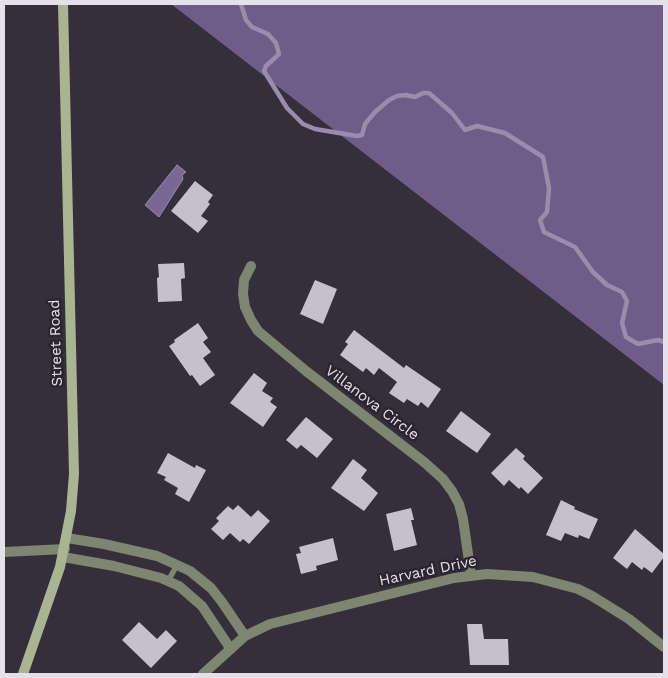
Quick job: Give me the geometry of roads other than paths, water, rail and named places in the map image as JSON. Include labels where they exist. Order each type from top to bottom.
[{"type":"main road","name":"Street Road","points":[[23,674],[65,548],[74,474],[63,4]]},
{"type":"street","name":"Villanova Circle","points":[[251,266],[244,280],[243,294],[248,313],[258,331],[306,371],[424,462],[443,479],[452,491],[459,504],[463,519],[471,575]]},
{"type":"street","points":[[4,552],[104,544],[157,556],[190,571],[210,588],[245,636]]},
{"type":"street","points":[[65,548],[114,566],[161,578],[179,586],[202,606],[230,648]]},
{"type":"street","name":"Harvard Drive","points":[[203,674],[245,636],[283,620],[471,575],[518,575],[548,580],[578,589],[629,619],[664,646]]},
{"type":"lane","points":[[168,581],[178,564]]},
{"type":"waterway","points":[[241,4],[246,20],[252,27],[268,34],[276,43],[279,54],[266,66],[264,71],[287,108],[303,124],[315,129],[357,136],[362,135],[365,124],[389,100],[397,96],[415,97],[423,93],[429,93],[452,113],[465,130],[477,126],[505,133],[543,157],[549,188],[547,212],[540,220],[544,232],[575,247],[593,272],[607,285],[622,292],[627,301],[622,323],[626,337],[638,344],[658,340],[664,342]]}]
